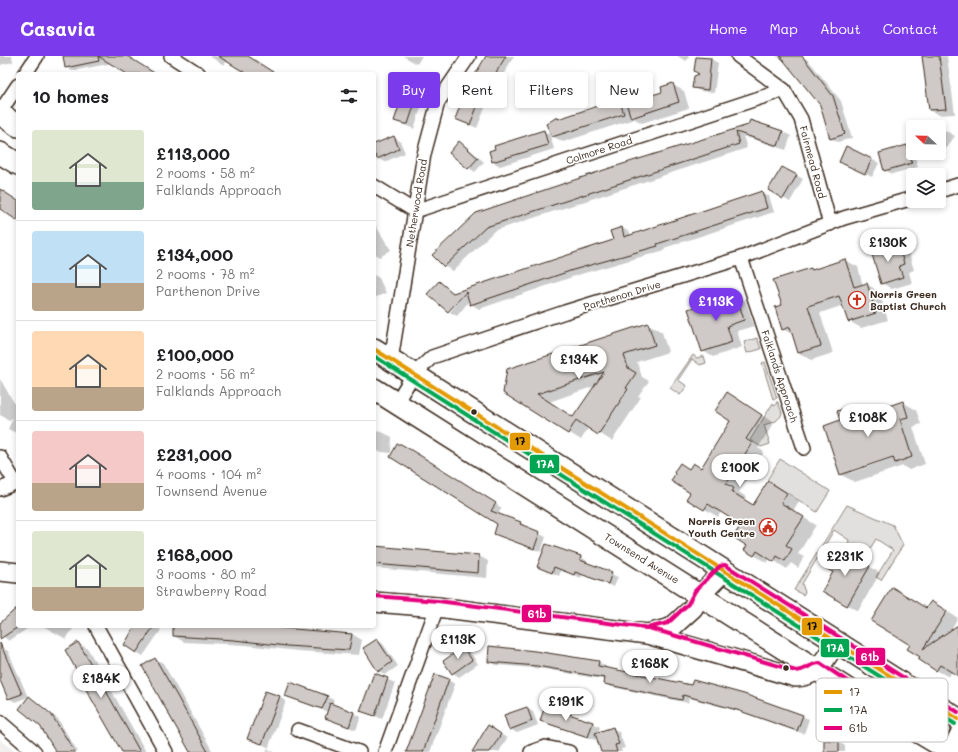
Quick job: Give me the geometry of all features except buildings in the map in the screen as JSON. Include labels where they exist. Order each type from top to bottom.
[{"type":"main road","points":[[0,113],[16,125]]},
{"type":"main road","points":[[0,153],[16,163]]},
{"type":"main road","points":[[382,354],[893,678]]},
{"type":"main road","name":"Townsend Avenue","points":[[376,390],[832,678]]},
{"type":"main road","points":[[0,571],[16,573]]},
{"type":"main road","points":[[647,634],[672,628],[693,608],[700,595],[724,571]]},
{"type":"main road","points":[[376,602],[437,607],[647,634],[795,677],[804,677],[812,674],[818,669],[836,642]]},
{"type":"main road","points":[[948,713],[958,719]]},
{"type":"main road","name":"Townsend Avenue","points":[[935,742],[950,751]]},
{"type":"street","points":[[26,72],[37,56]]},
{"type":"street","points":[[171,56],[195,72]]},
{"type":"street","name":"Netherwood Road","points":[[382,354],[415,210],[424,154],[438,102],[468,56]]},
{"type":"street","name":"Fairmead Road","points":[[738,56],[784,90],[801,119],[830,224]]},
{"type":"street","points":[[0,113],[16,88]]},
{"type":"street","name":"Colmore Road","points":[[415,210],[784,90]]},
{"type":"street","points":[[946,188],[958,185]]},
{"type":"street","points":[[376,187],[415,210]]},
{"type":"street","name":"Parthenon Drive","points":[[396,403],[413,375],[432,357],[565,312],[740,258],[844,218],[906,200]]},
{"type":"street","name":"Falklands Approach","points":[[740,258],[804,448]]},
{"type":"street","points":[[0,457],[16,481]]},
{"type":"street","points":[[0,489],[16,482]]},
{"type":"street","points":[[385,752],[437,607]]},
{"type":"street","points":[[97,628],[166,752]]},
{"type":"street","points":[[0,722],[35,752]]},
{"type":"street","points":[[298,730],[359,752]]},
{"type":"street","points":[[950,751],[958,731]]},
{"type":"street","points":[[531,752],[545,746],[570,752]]},
{"type":"shaded area","points":[[757,338],[761,349],[747,353],[744,342]]},
{"type":"shaded area","points":[[693,355],[697,358],[704,356],[706,363],[700,365],[692,359],[678,380],[687,386],[680,395],[670,388]]},
{"type":"shaded area","points":[[765,362],[777,398],[773,399],[762,363]]},
{"type":"shaded area","points":[[776,402],[778,402],[782,413],[781,416],[776,421],[764,425],[770,444],[761,447],[750,440],[773,403],[774,406],[777,404]]},
{"type":"shaded area","points":[[780,459],[830,491],[817,512],[767,480]]},
{"type":"shaded area","points":[[847,505],[893,525],[903,545],[881,580],[876,577],[893,550],[876,539],[862,562],[844,551],[849,540],[834,530],[802,584],[805,592],[803,595],[794,590]]},
{"type":"shaded area","points":[[0,739],[15,752],[0,752]]},
{"type":"transit line","name":"17","points":[[376,350],[893,678]]},
{"type":"transit line","name":"17A","points":[[376,357],[882,678]]},
{"type":"transit line","name":"61b","points":[[376,596],[438,601],[647,628],[668,623],[688,604],[695,591],[720,566],[725,565],[904,678]]},
{"type":"transit line","name":"61b","points":[[633,626],[649,628],[796,671],[820,663],[842,678]]},
{"type":"transit line","name":"61b","points":[[948,706],[958,712]]},
{"type":"transit line","name":"17","points":[[948,713],[958,719]]},
{"type":"transit line","name":"17A","points":[[948,720],[955,724]]},
{"type":"place","name":"Norris Green Baptist Church","points":[[857,300]]},
{"type":"place","name":"Norris Green Youth Centre","points":[[768,527]]}]
